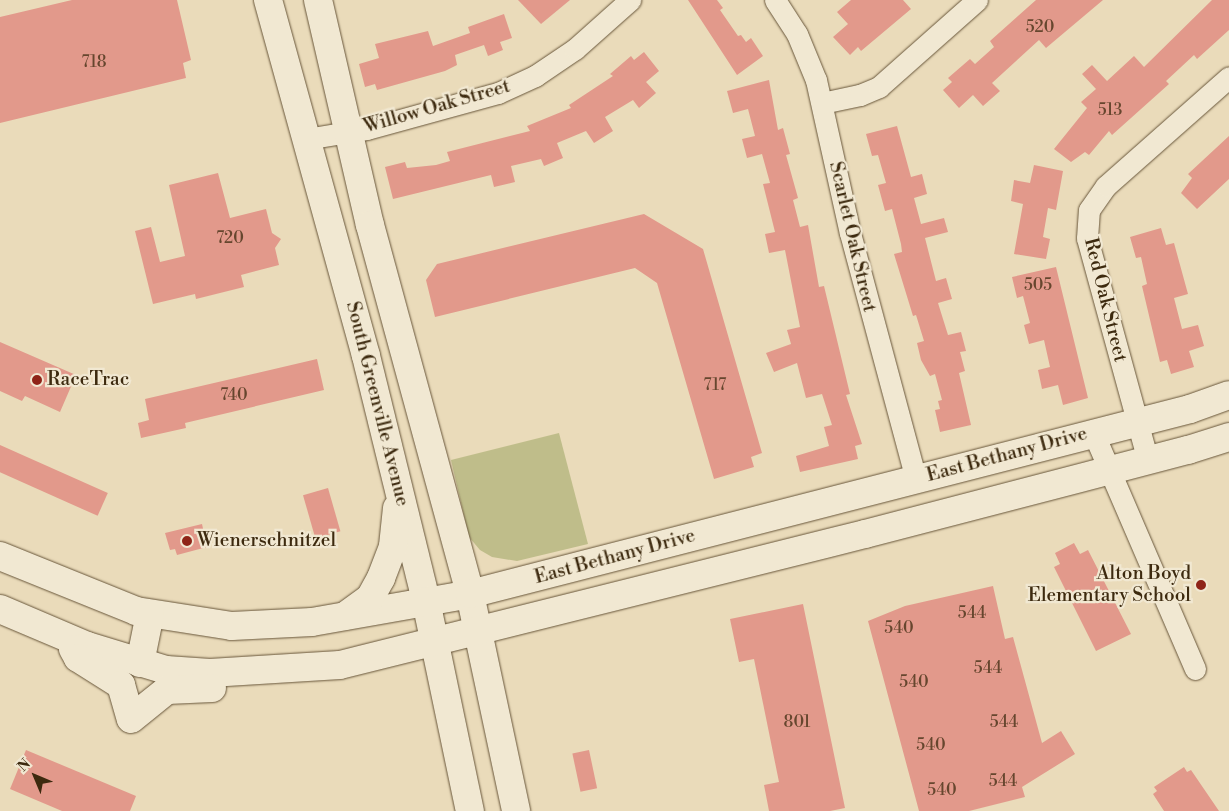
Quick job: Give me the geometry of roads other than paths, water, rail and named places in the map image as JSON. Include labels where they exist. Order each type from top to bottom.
[{"type":"main road","name":"South Greenville Avenue","points":[[268,0],[397,481],[426,601],[470,811]]},
{"type":"main road","name":"South Greenville Avenue","points":[[318,0],[351,132],[370,225],[470,594],[516,811]]},
{"type":"main road","name":"East Bethany Drive","points":[[0,556],[82,592],[150,614],[232,626],[344,617],[470,594],[916,479],[1229,395]]},
{"type":"main road","name":"East Bethany Drive","points":[[0,609],[67,639],[166,670],[258,671],[340,664],[925,518],[1148,460],[1229,436]]},
{"type":"main road","points":[[916,479],[925,518]]},
{"type":"main road","points":[[344,617],[370,598],[382,577],[397,524],[397,481]]},
{"type":"main road","points":[[695,536],[704,573]]},
{"type":"main road","points":[[140,662],[150,614]]},
{"type":"main road","points":[[67,639],[78,658],[121,685],[131,719],[154,698],[167,690],[229,688],[258,671]]},
{"type":"street","name":"Willow Oak Street","points":[[306,139],[351,132],[459,105],[498,93],[535,76],[575,49],[630,0]]},
{"type":"street","name":"Scarlet Oak Street","points":[[775,0],[810,62],[822,103],[850,233],[916,479]]},
{"type":"street","points":[[822,103],[860,95],[879,87],[977,0]]},
{"type":"street","name":"Red Oak Street","points":[[1148,460],[1087,238],[1090,210],[1106,186],[1229,77]]},
{"type":"street","points":[[1093,432],[1195,669]]},
{"type":"place","name":"RaceTrac","points":[[37,380]]},
{"type":"place","name":"Wienerschnitzel","points":[[187,541]]},
{"type":"place","name":"Alton Boyd Elementary School","points":[[1201,585]]}]
